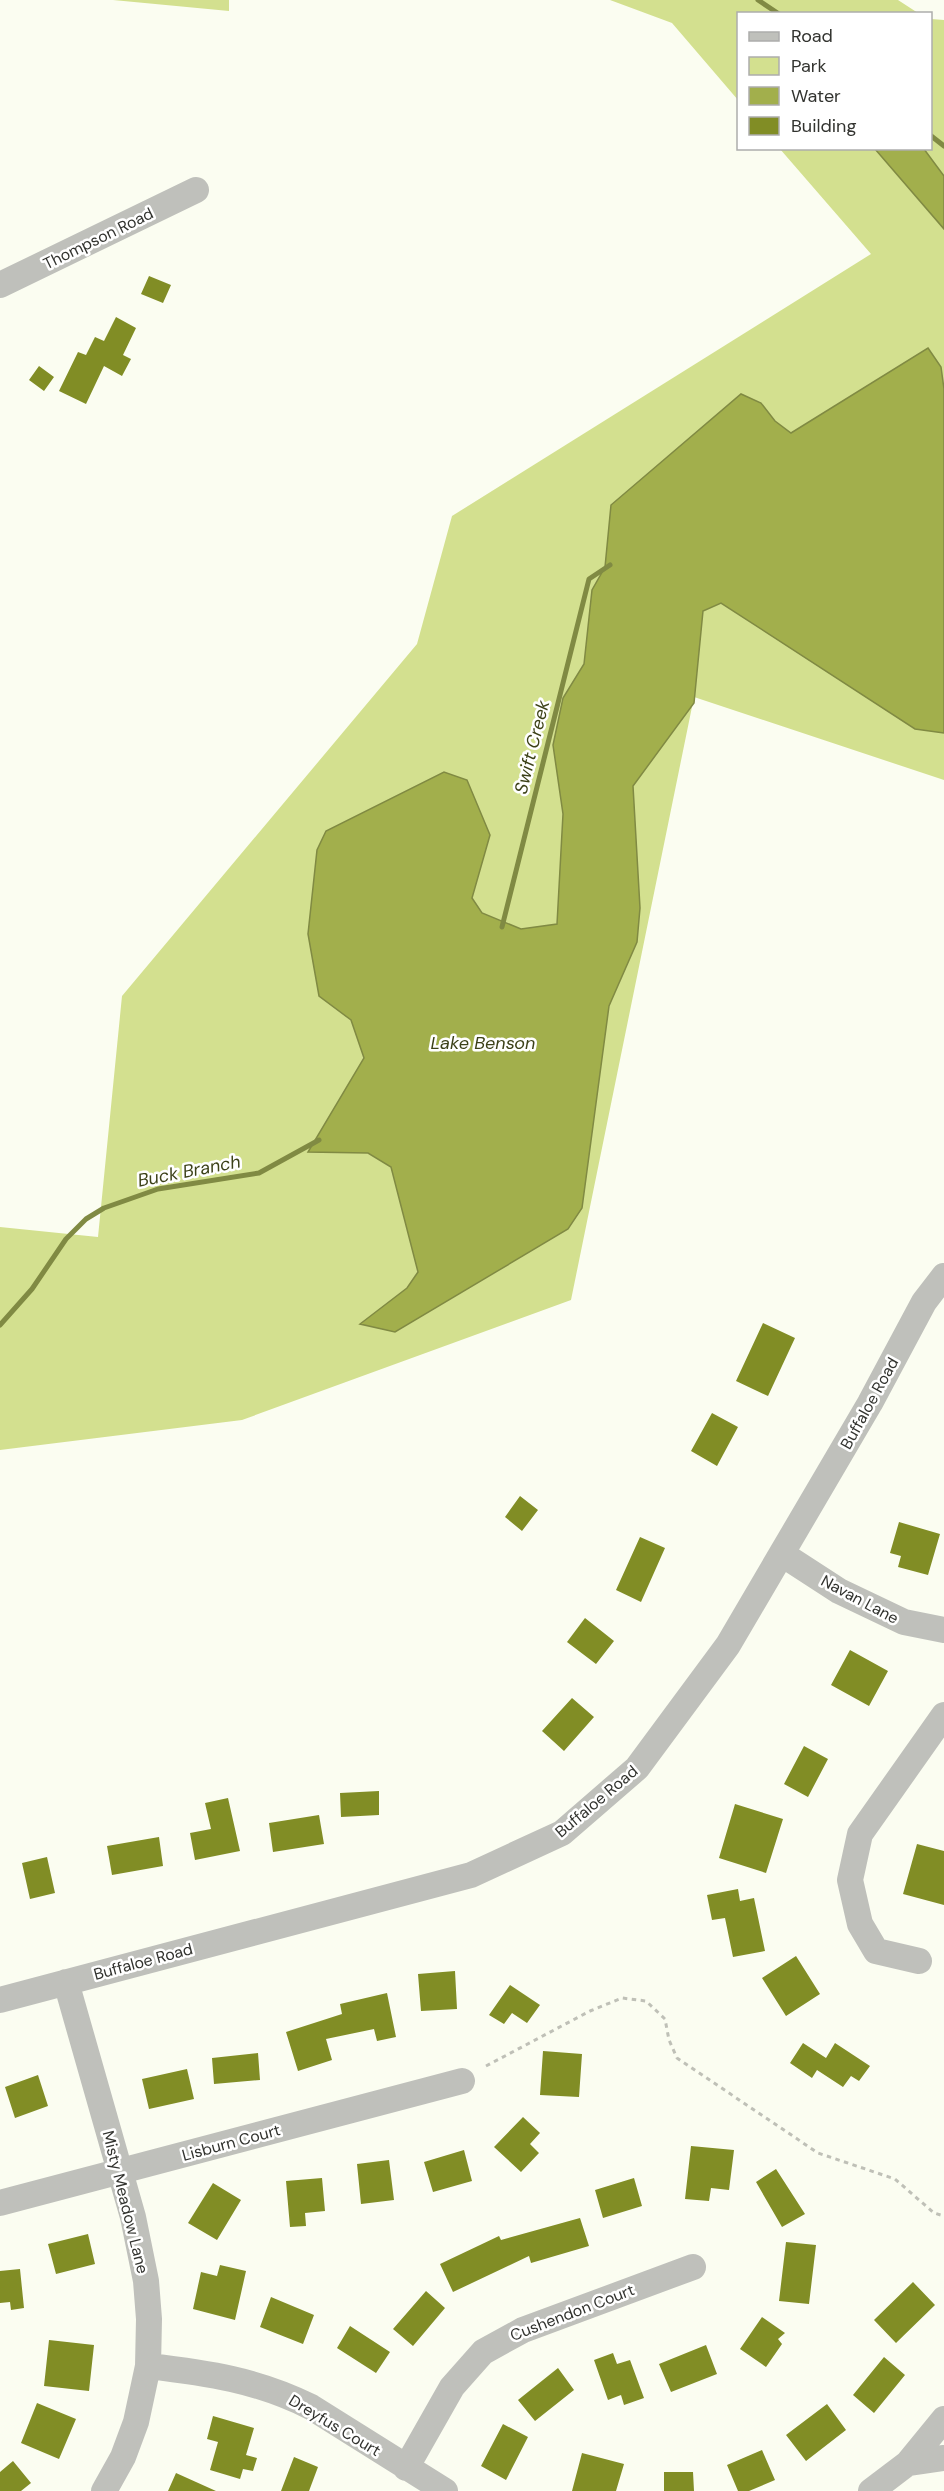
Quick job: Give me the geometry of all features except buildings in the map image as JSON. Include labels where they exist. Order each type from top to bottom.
[{"type":"street","name":"Thompson Road","points":[[0,285],[196,190]]},
{"type":"street","name":"Buffaloe Road","points":[[0,2000],[471,1875],[562,1833],[637,1768],[728,1646],[870,1404],[924,1302],[944,1276]]},
{"type":"street","name":"Navan Lane","points":[[782,1554],[839,1591],[904,1622],[944,1629]]},
{"type":"street","points":[[919,1961],[876,1951],[860,1924],[850,1880],[860,1834],[944,1715]]},
{"type":"street","name":"Misty Meadow Lane","points":[[66,1982],[133,2217],[146,2281],[149,2319],[148,2366],[130,2441],[104,2491]]},
{"type":"street","name":"Lisburn Court","points":[[0,2203],[462,2081]]},
{"type":"street","name":"Cushendon Court","points":[[406,2468],[452,2387],[483,2352],[522,2330],[693,2267]]},
{"type":"street","name":"Dreyfus Court","points":[[148,2366],[208,2373],[266,2387],[311,2407],[445,2491]]},
{"type":"street","points":[[871,2491],[908,2463],[933,2436],[944,2419]]},
{"type":"street","points":[[908,2463],[944,2458]]},
{"type":"path","points":[[486,2066],[590,2011],[622,1998],[646,2001],[665,2019],[669,2040],[677,2058],[818,2153],[895,2179],[934,2213],[944,2216]]},
{"type":"green space","points":[[113,0],[229,0],[229,11]]},
{"type":"green space","points":[[610,0],[898,0],[916,12],[737,12],[737,99],[672,23]]},
{"type":"green space","points":[[932,19],[944,20],[944,780],[694,697],[571,1300],[242,1420],[0,1450],[0,1227],[98,1237],[122,996],[417,644],[452,516],[871,254],[781,150],[932,150]]},
{"type":"water","points":[[876,150],[925,150],[944,176],[944,229]]},
{"type":"water","name":"Lake Benson","points":[[928,348],[941,367],[944,389],[944,733],[915,729],[721,603],[703,611],[694,703],[633,786],[640,908],[637,942],[609,1006],[582,1208],[568,1229],[395,1332],[360,1324],[407,1288],[418,1272],[391,1167],[368,1153],[308,1152],[364,1058],[351,1020],[319,996],[308,934],[317,850],[326,831],[444,772],[467,780],[490,835],[472,898],[482,913],[521,929],[557,924],[563,814],[553,745],[563,698],[584,664],[592,590],[605,567],[611,505],[741,394],[761,403],[775,421],[791,433]]},
{"type":"waterway","name":"Swift Creek","points":[[758,0],[776,12]]},
{"type":"waterway","name":"Swift Creek","points":[[932,137],[944,146]]},
{"type":"waterway","name":"Swift Creek","points":[[502,927],[589,579],[610,565]]},
{"type":"waterway","name":"Buck Branch","points":[[0,1325],[32,1289],[66,1239],[86,1219],[104,1208],[158,1189],[259,1173],[319,1140]]}]
